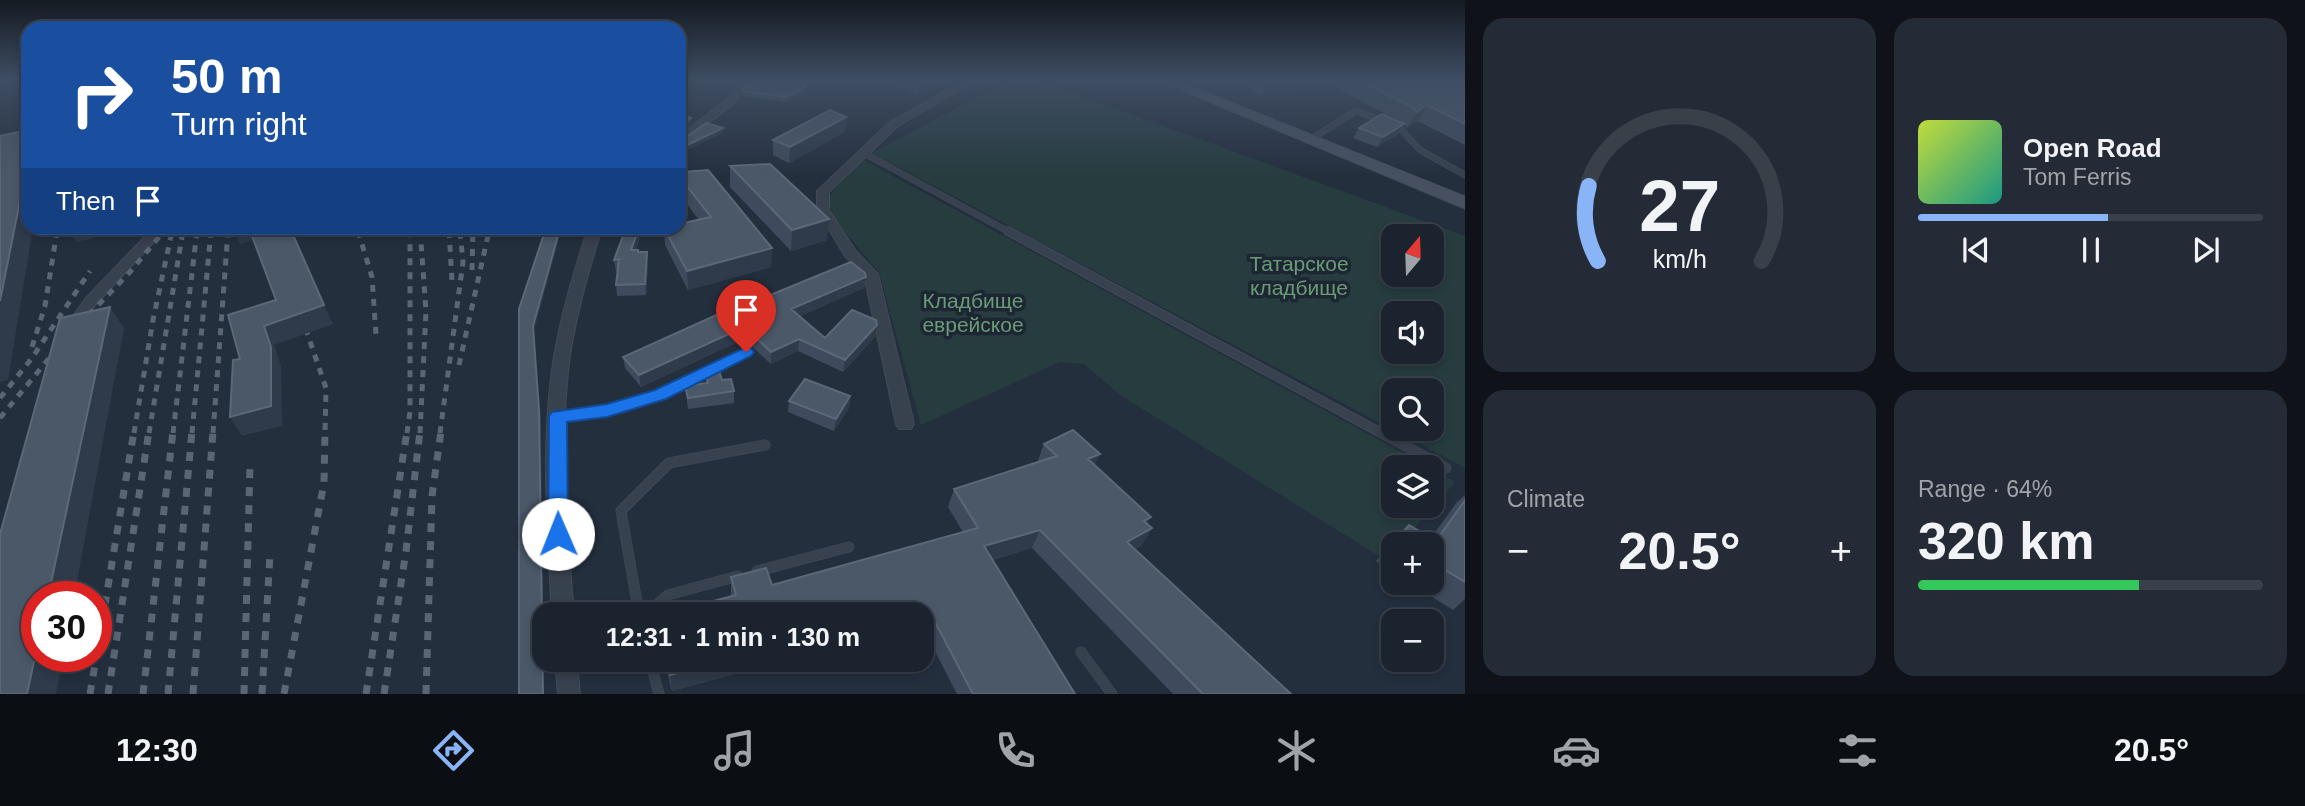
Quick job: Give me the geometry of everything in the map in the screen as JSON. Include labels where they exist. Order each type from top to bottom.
[{"type":"main road","points":[[1242,111],[1465,203]]},
{"type":"street","points":[[686,137],[718,111]]},
{"type":"street","points":[[905,424],[871,274],[850,253],[823,210],[823,191],[894,124],[916,111]]},
{"type":"street","points":[[61,343],[91,301],[153,235]]},
{"type":"street","points":[[562,602],[558,534],[561,365],[568,325],[593,235]]},
{"type":"street","points":[[567,672],[569,694]]},
{"type":"lane","points":[[1311,139],[1355,111]]},
{"type":"lane","points":[[1357,111],[1398,126],[1420,150],[1465,175]]},
{"type":"lane","points":[[862,152],[1447,468]]},
{"type":"lane","points":[[558,416],[607,410],[660,394],[746,352]]},
{"type":"lane","points":[[637,602],[621,511],[669,463],[765,445]]},
{"type":"lane","points":[[659,602],[668,594],[849,547]]},
{"type":"lane","points":[[1081,652],[1112,694]]},
{"type":"lane","points":[[653,672],[659,694]]},
{"type":"green space","name":"Татарское кладбище","points":[[950,111],[1124,111],[1432,224],[1381,224],[1381,287],[1444,287],[1444,228],[1465,236],[1465,468],[1414,441],[1444,441],[1444,378],[1381,378],[1381,423],[872,153]]},
{"type":"green space","name":"Кладбище еврейское","points":[[860,158],[1407,455],[1381,455],[1381,518],[1424,518],[1411,532],[1381,532],[1381,557],[1120,395],[1084,364],[1060,362],[921,425],[879,272],[836,222],[827,199]]},
{"type":"green space","name":"Кладбище еврейское","points":[[1444,476],[1455,482],[1444,495]]},
{"type":"building","points":[[827,111],[846,117],[790,147],[773,140]]},
{"type":"building","points":[[1440,111],[1465,111],[1465,124]]},
{"type":"building","points":[[1382,114],[1404,124],[1383,137],[1359,128]]},
{"type":"building","points":[[706,123],[723,128],[686,146],[686,137]]},
{"type":"building","points":[[21,132],[21,196],[0,301],[0,136]]},
{"type":"building","points":[[770,164],[829,219],[792,230],[730,166]]},
{"type":"building","points":[[708,170],[772,248],[687,271],[668,235],[686,235],[686,222],[711,217],[687,186],[686,172]]},
{"type":"building","points":[[252,235],[293,235],[324,305],[264,326],[271,347],[271,406],[230,417],[233,360],[240,359],[228,315],[276,300]]},
{"type":"building","points":[[544,235],[558,235],[533,326],[539,411],[542,602],[532,602],[532,672],[543,672],[543,694],[519,694],[519,309]]},
{"type":"building","points":[[623,235],[636,235],[631,250],[647,252],[645,284],[616,285],[619,259],[614,260]]},
{"type":"building","points":[[851,262],[865,273],[866,277],[791,309],[825,338],[852,310],[876,320],[877,325],[845,360],[799,339],[771,352],[746,328],[639,375],[623,357],[723,312],[724,314]]},
{"type":"building","points":[[110,307],[51,581],[21,581],[21,672],[32,672],[27,694],[0,694],[0,534],[60,318]]},
{"type":"building","points":[[719,371],[722,380],[731,379],[734,391],[688,398],[685,386],[708,383],[706,373]]},
{"type":"building","points":[[805,379],[850,396],[836,419],[789,401]]},
{"type":"building","points":[[1073,430],[1100,454],[1088,459],[1151,517],[1144,521],[1152,528],[1127,542],[1291,694],[1203,694],[1040,530],[984,546],[1075,694],[973,694],[934,620],[934,602],[710,602],[736,595],[731,577],[766,568],[772,585],[978,528],[954,489],[1057,456],[1044,444]]},
{"type":"building","points":[[1465,500],[1465,582],[1444,569],[1442,532]]},
{"type":"building","points":[[1409,525],[1421,532],[1403,532]]},
{"type":"railway","points":[[32,347],[45,306],[56,235]]},
{"type":"railway","points":[[79,325],[130,272],[161,235]]},
{"type":"railway","points":[[149,433],[182,235]]},
{"type":"railway","points":[[173,433],[197,235]]},
{"type":"railway","points":[[192,433],[211,235]]},
{"type":"railway","points":[[213,433],[228,235]]},
{"type":"railway","points":[[359,235],[372,277],[376,335]]},
{"type":"railway","points":[[407,433],[410,412],[410,235]]},
{"type":"railway","points":[[449,235],[452,281]]},
{"type":"railway","points":[[440,433],[463,262],[460,235]]},
{"type":"railway","points":[[472,270],[473,235]]},
{"type":"railway","points":[[459,365],[488,235]]},
{"type":"railway","points":[[134,433],[153,320],[171,236]]},
{"type":"railway","points":[[420,433],[426,311],[421,242]]},
{"type":"railway","points":[[0,398],[32,358],[90,271]]},
{"type":"railway","points":[[301,315],[326,388],[325,433]]},
{"type":"railway","points":[[0,418],[60,345]]},
{"type":"railway","points":[[90,694],[134,431]]},
{"type":"railway","points":[[108,694],[149,431]]},
{"type":"railway","points":[[143,694],[173,431]]},
{"type":"railway","points":[[168,694],[192,431]]},
{"type":"railway","points":[[193,694],[213,431]]},
{"type":"railway","points":[[284,694],[324,483],[325,431]]},
{"type":"railway","points":[[366,694],[407,431]]},
{"type":"railway","points":[[384,694],[406,551],[420,431]]},
{"type":"railway","points":[[426,694],[432,496],[441,431]]},
{"type":"railway","points":[[244,694],[250,464]]},
{"type":"railway","points":[[262,694],[270,554]]},
{"type":"route","points":[[558,534],[558,416],[607,410],[660,394],[746,352]]}]
